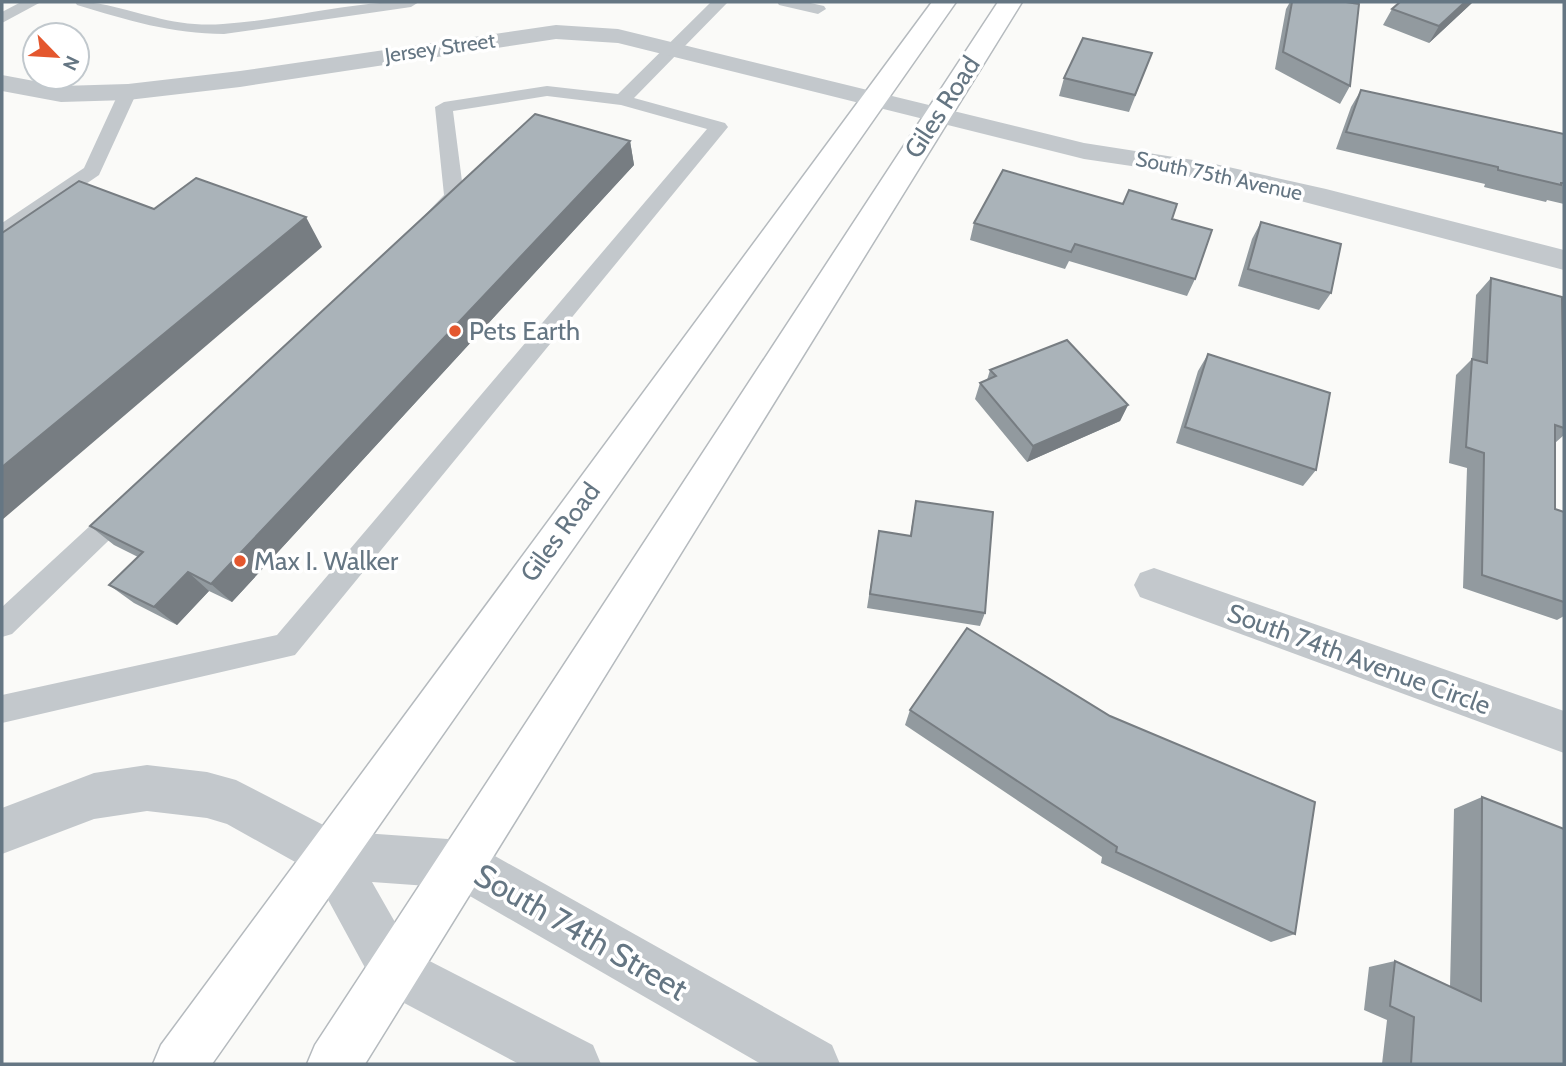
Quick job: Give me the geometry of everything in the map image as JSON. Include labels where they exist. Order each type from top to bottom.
[{"type":"main road","name":"Giles Road","points":[[180,1064],[944,2]]},
{"type":"main road","name":"Giles Road","points":[[334,1064],[1010,2]]},
{"type":"street","name":"Jersey Street","points":[[2,83],[61,94],[128,92],[240,79],[556,32],[618,36],[676,48],[873,98]]},
{"type":"street","name":"South 75th Avenue","points":[[873,98],[1084,151],[1157,160],[1244,179],[1564,260]]},
{"type":"street","name":"South 74th Avenue Circle","points":[[1154,585],[1564,732]]},
{"type":"street","points":[[2,831],[94,796],[147,788],[207,795],[236,803],[330,855],[394,970],[574,1064]]},
{"type":"street","name":"South 74th Street","points":[[330,855],[462,864],[813,1064]]},
{"type":"lane","points":[[2,18],[33,2]]},
{"type":"lane","points":[[83,2],[152,22],[193,29],[223,29],[374,5],[411,2]]},
{"type":"lane","points":[[622,100],[720,2]]},
{"type":"lane","points":[[785,2],[818,9]]},
{"type":"lane","points":[[2,709],[285,646],[719,127],[622,100],[547,91],[444,107],[454,197],[414,235]]},
{"type":"lane","points":[[2,232],[92,171],[128,92]]},
{"type":"lane","points":[[2,625],[142,492]]},
{"type":"building","points":[[1292,2],[1359,4],[1350,86],[1283,52]]},
{"type":"building","points":[[1400,2],[1465,2],[1439,26],[1392,9]]},
{"type":"building","points":[[1083,38],[1152,53],[1135,95],[1064,78]]},
{"type":"building","points":[[1361,90],[1564,134],[1564,183],[1561,185],[1498,170],[1498,167],[1346,132]]},
{"type":"building","points":[[535,114],[630,141],[211,584],[188,572],[154,607],[109,585],[143,552],[90,526]]},
{"type":"building","points":[[1003,170],[1123,204],[1129,190],[1177,204],[1172,219],[1212,230],[1195,279],[1075,244],[1071,252],[974,223]]},
{"type":"building","points":[[196,178],[306,217],[2,467],[2,233],[79,181],[154,209]]},
{"type":"building","points":[[1261,222],[1341,244],[1331,293],[1248,269]]},
{"type":"building","points":[[1491,278],[1562,297],[1564,428],[1555,425],[1555,509],[1564,512],[1564,602],[1482,575],[1484,453],[1466,447],[1472,359],[1487,363]]},
{"type":"building","points":[[1067,340],[1128,405],[1033,446],[980,383],[996,376],[990,370]]},
{"type":"building","points":[[1208,354],[1330,393],[1316,470],[1185,427]]},
{"type":"building","points":[[916,501],[993,512],[985,613],[870,594],[879,531],[911,536]]},
{"type":"building","points":[[967,628],[1110,716],[1315,802],[1295,934],[1116,852],[1117,847],[910,710]]},
{"type":"building","points":[[1482,797],[1564,829],[1564,1064],[1411,1064],[1414,1017],[1390,1006],[1395,961],[1481,1001]]},
{"type":"place","name":"Pets Earth","points":[[455,331]]},
{"type":"place","name":"Max I. Walker","points":[[240,561]]}]
